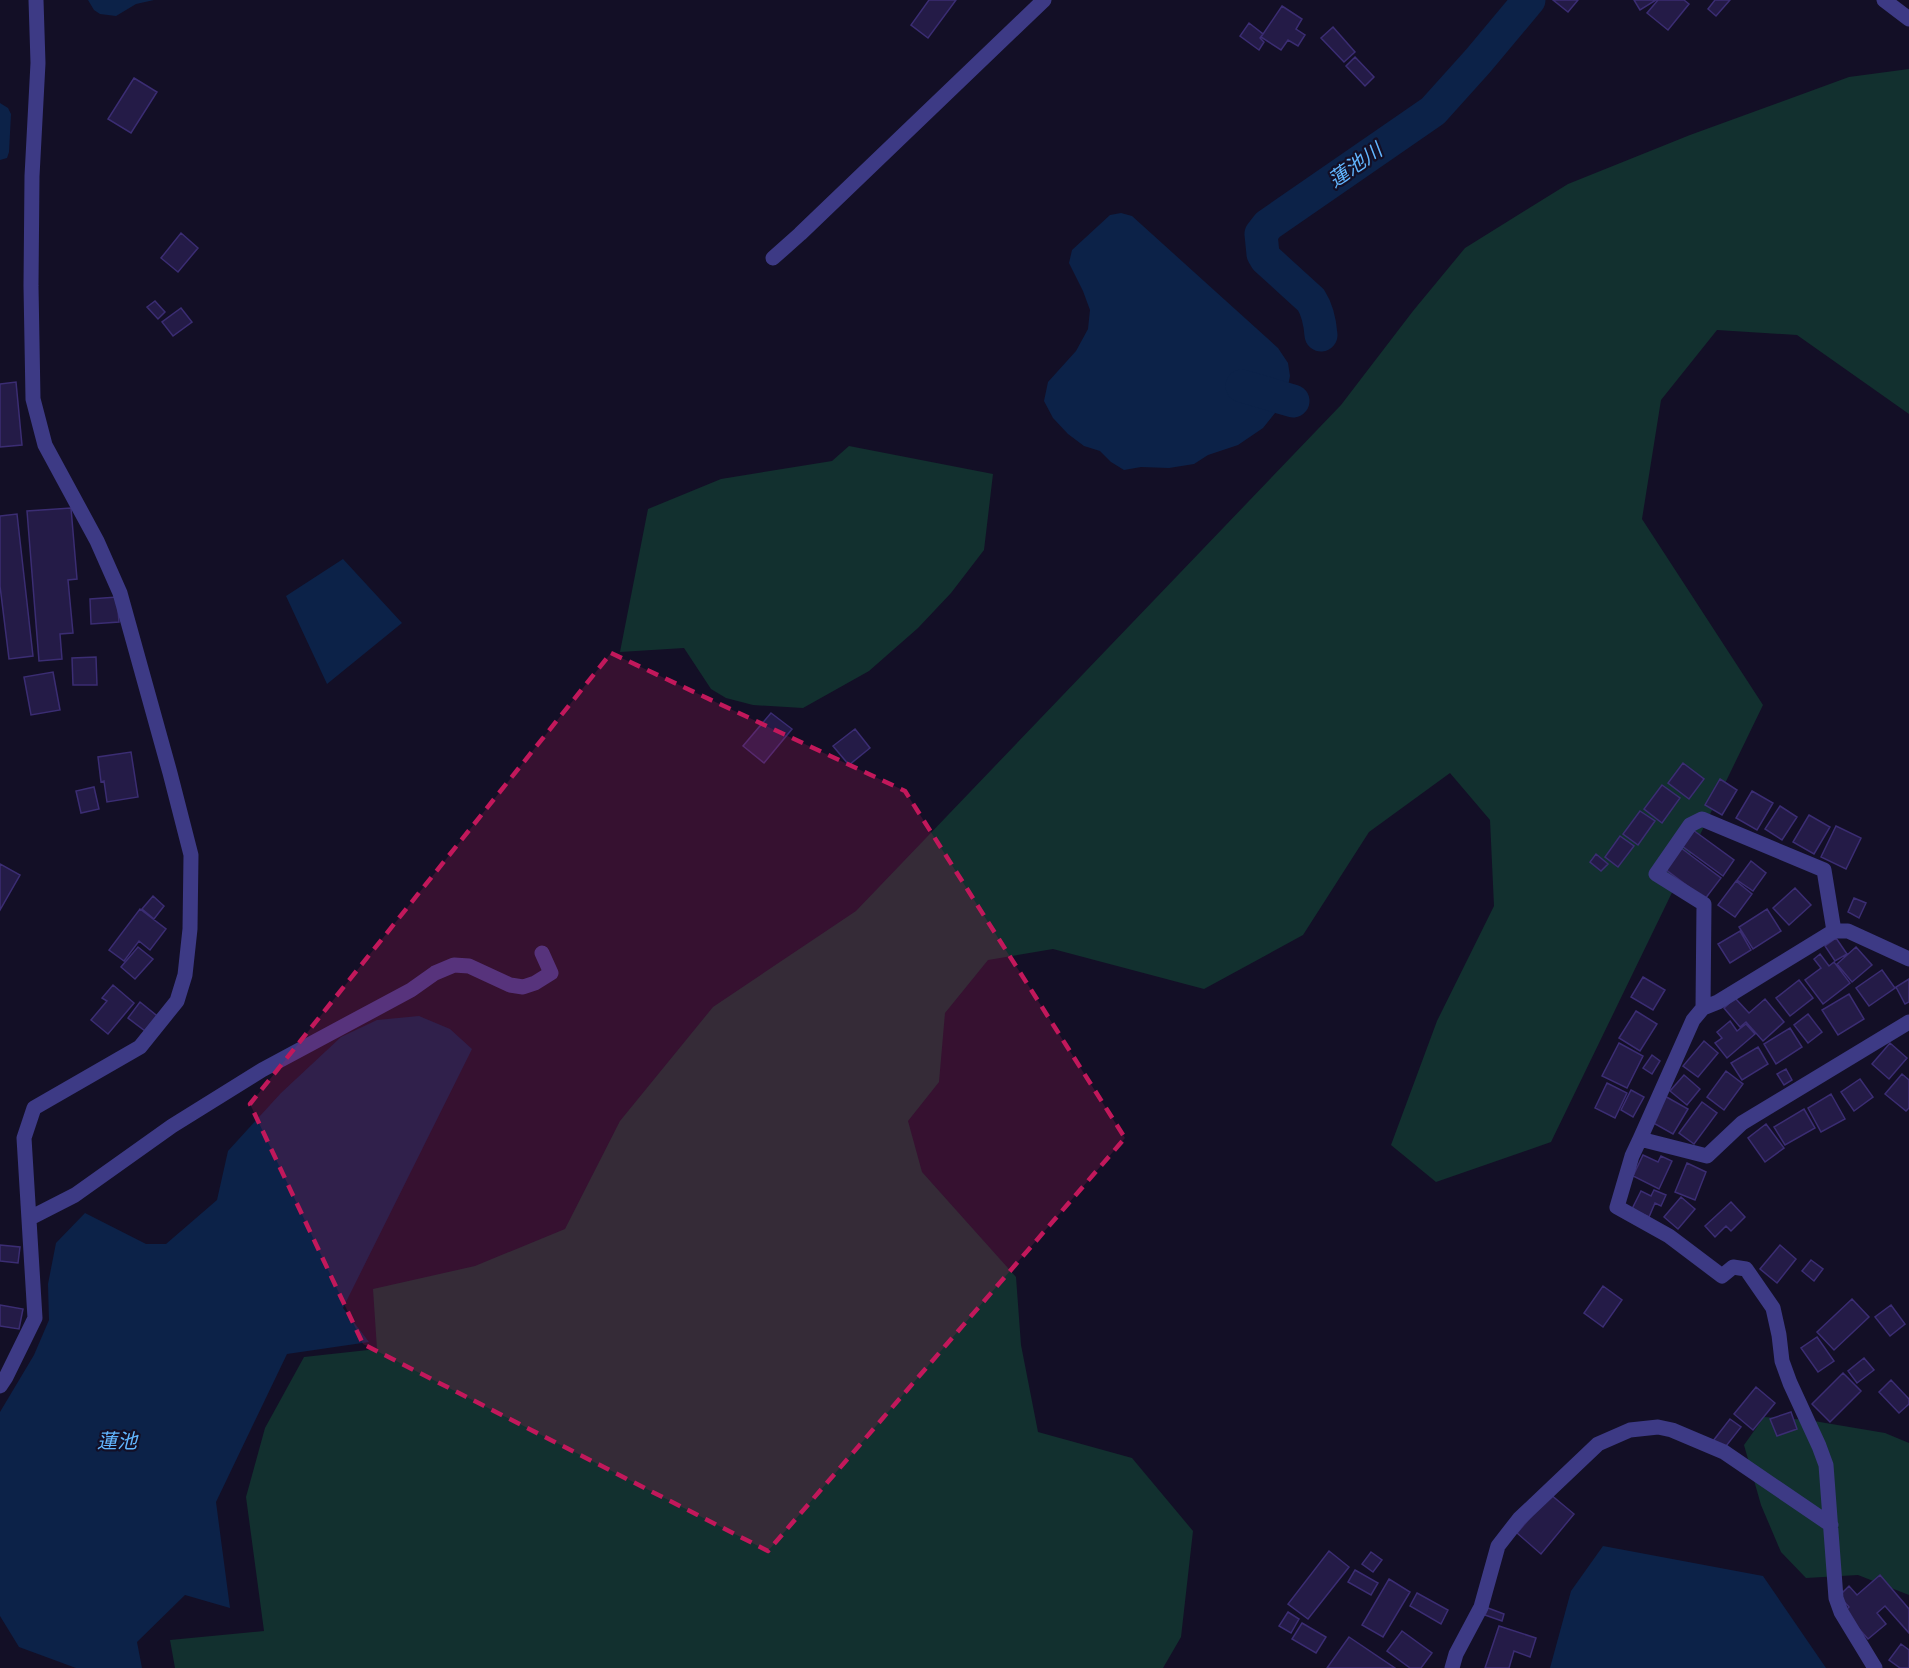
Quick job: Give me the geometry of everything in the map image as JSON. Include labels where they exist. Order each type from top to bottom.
[{"type":"street","points":[[0,1386],[35,1318],[24,1137],[34,1108],[140,1047],[177,1001],[185,975],[190,929],[191,855],[120,593],[97,541],[45,445],[33,399],[31,264],[32,176],[38,63],[36,0]]},
{"type":"street","points":[[773,258],[1044,0]]},
{"type":"street","points":[[1884,0],[1909,19]]},
{"type":"street","points":[[1703,1008],[1704,904],[1656,874],[1690,825],[1702,819],[1824,870],[1834,931]]},
{"type":"street","points":[[1875,1668],[1841,1612],[1836,1598],[1826,1465],[1820,1446],[1782,1361],[1773,1308],[1746,1269],[1733,1267],[1722,1276],[1669,1236],[1617,1207],[1632,1156],[1693,1020],[1703,1008],[1718,1002],[1834,931],[1848,931],[1909,959]]},
{"type":"street","points":[[30,1218],[75,1195],[172,1126],[262,1070],[411,990],[435,973],[454,965],[469,966],[510,985],[523,987],[551,973],[542,953]]},
{"type":"street","points":[[1640,1138],[1707,1156],[1742,1123],[1795,1089],[1908,1026]]},
{"type":"street","points":[[1452,1668],[1456,1654],[1481,1607],[1498,1546],[1519,1519],[1598,1444],[1630,1430],[1665,1428],[1724,1452],[1831,1525]]},
{"type":"highlighted area","points":[[611,653],[905,791],[1125,1138],[768,1551],[363,1344],[250,1104]]},
{"type":"green space","points":[[1909,69],[1909,414],[1797,335],[1717,330],[1661,400],[1642,519],[1763,705],[1551,1142],[1436,1182],[1391,1145],[1437,1021],[1494,906],[1490,820],[1450,773],[1369,832],[1303,935],[1204,989],[1053,949],[988,960],[945,1013],[939,1082],[908,1121],[922,1172],[1016,1277],[1021,1345],[1038,1432],[1132,1458],[1193,1531],[1181,1637],[1163,1668],[175,1668],[170,1640],[264,1631],[246,1497],[265,1428],[304,1357],[377,1349],[373,1289],[475,1266],[565,1229],[620,1121],[713,1007],[856,911],[1341,405],[1465,248],[1568,184],[1690,135],[1849,77]]},
{"type":"green space","points":[[849,446],[993,474],[984,550],[951,593],[918,628],[869,671],[803,708],[753,705],[726,698],[711,689],[684,648],[620,652],[648,509],[721,479],[832,461]]},
{"type":"green space","points":[[1764,1417],[1808,1420],[1885,1433],[1909,1443],[1909,1595],[1858,1575],[1806,1578],[1781,1552],[1761,1505],[1744,1445]]},
{"type":"water","points":[[88,0],[154,0],[136,4],[116,16],[100,14],[94,10]]},
{"type":"water","points":[[0,103],[8,108],[11,114],[9,152],[7,158],[0,160]]},
{"type":"water","points":[[1121,213],[1132,216],[1278,348],[1288,363],[1290,376],[1283,403],[1263,428],[1238,445],[1208,455],[1194,464],[1169,468],[1141,467],[1124,470],[1100,451],[1084,446],[1068,434],[1053,418],[1044,401],[1048,382],[1076,351],[1088,329],[1090,310],[1069,263],[1072,250],[1110,215]]},
{"type":"water","points":[[343,559],[402,623],[327,684],[286,596]]},
{"type":"water","name":"蓮池","points":[[419,1016],[450,1029],[472,1049],[343,1308],[369,1342],[287,1354],[216,1502],[230,1608],[185,1595],[137,1642],[142,1668],[76,1668],[19,1647],[0,1616],[0,1412],[34,1355],[49,1320],[48,1284],[56,1243],[85,1213],[146,1244],[166,1244],[217,1200],[228,1151],[281,1093],[341,1037],[377,1020]]},
{"type":"water","points":[[1603,1546],[1763,1576],[1826,1668],[1550,1668],[1571,1591]]},
{"type":"building","points":[[929,0],[956,0],[928,38],[911,25]]},
{"type":"building","points":[[1553,0],[1578,0],[1568,12]]},
{"type":"building","points":[[1634,0],[1656,0],[1640,10]]},
{"type":"building","points":[[1658,0],[1684,0],[1689,4],[1668,30],[1647,13]]},
{"type":"building","points":[[1715,0],[1730,0],[1716,16],[1708,9]]},
{"type":"building","points":[[1282,6],[1302,19],[1296,29],[1305,35],[1298,46],[1288,40],[1281,50],[1261,37]]},
{"type":"building","points":[[1249,23],[1263,34],[1260,38],[1264,42],[1259,50],[1240,36]]},
{"type":"building","points":[[1333,27],[1355,52],[1344,62],[1321,38]]},
{"type":"building","points":[[1355,57],[1374,77],[1365,86],[1346,66]]},
{"type":"building","points":[[134,78],[157,92],[131,133],[108,119]]},
{"type":"building","points":[[181,233],[198,248],[178,272],[161,258]]},
{"type":"building","points":[[155,301],[165,312],[158,319],[147,307]]},
{"type":"building","points":[[181,308],[192,322],[173,336],[162,322]]},
{"type":"building","points":[[16,382],[22,445],[0,447],[0,384]]},
{"type":"building","points":[[71,508],[77,579],[68,580],[73,633],[60,634],[62,659],[39,661],[27,511]]},
{"type":"building","points":[[17,514],[33,656],[9,659],[0,586],[0,516]]},
{"type":"building","points":[[117,597],[119,622],[91,624],[90,599]]},
{"type":"building","points":[[96,657],[97,685],[73,685],[72,658]]},
{"type":"building","points":[[53,672],[60,710],[31,715],[24,677]]},
{"type":"building","points":[[771,713],[792,729],[764,763],[743,746]]},
{"type":"building","points":[[855,729],[870,748],[849,765],[833,746]]},
{"type":"building","points":[[131,752],[138,797],[107,802],[104,781],[101,782],[98,757]]},
{"type":"building","points":[[1683,763],[1704,779],[1689,799],[1668,783]]},
{"type":"building","points":[[1720,779],[1737,790],[1722,815],[1705,805]]},
{"type":"building","points":[[1662,785],[1680,798],[1662,823],[1644,809]]},
{"type":"building","points":[[94,787],[99,809],[81,813],[76,791]]},
{"type":"building","points":[[1752,791],[1773,803],[1757,830],[1736,818]]},
{"type":"building","points":[[1780,806],[1797,817],[1782,840],[1765,829]]},
{"type":"building","points":[[1640,811],[1655,821],[1638,845],[1623,834]]},
{"type":"building","points":[[1809,815],[1830,827],[1814,854],[1793,842]]},
{"type":"building","points":[[1836,826],[1861,838],[1846,869],[1821,857]]},
{"type":"building","points":[[1693,830],[1734,860],[1723,876],[1682,846]]},
{"type":"building","points":[[1620,836],[1634,846],[1618,867],[1605,857]]},
{"type":"building","points":[[1681,848],[1721,878],[1705,899],[1665,869]]},
{"type":"building","points":[[1596,854],[1608,864],[1601,871],[1590,862]]},
{"type":"building","points":[[1751,861],[1766,873],[1753,891],[1737,880]]},
{"type":"building","points":[[0,864],[20,875],[0,910]]},
{"type":"building","points":[[1736,881],[1752,894],[1735,917],[1718,905]]},
{"type":"building","points":[[1795,888],[1811,905],[1789,925],[1773,908]]},
{"type":"building","points":[[153,896],[164,906],[154,919],[142,909]]},
{"type":"building","points":[[1854,898],[1866,903],[1859,918],[1848,912]]},
{"type":"building","points":[[140,909],[166,929],[150,950],[139,941],[124,961],[109,950]]},
{"type":"building","points":[[1767,909],[1781,931],[1753,949],[1739,927]]},
{"type":"building","points":[[1740,931],[1751,950],[1730,963],[1718,944]]},
{"type":"building","points":[[1836,938],[1847,954],[1835,961],[1825,946]]},
{"type":"building","points":[[138,947],[153,959],[135,979],[121,967]]},
{"type":"building","points":[[1856,947],[1872,965],[1852,982],[1837,964]]},
{"type":"building","points":[[1820,954],[1829,966],[1834,962],[1850,983],[1823,1004],[1805,980],[1821,968],[1814,959]]},
{"type":"building","points":[[1882,970],[1895,988],[1869,1006],[1856,988]]},
{"type":"building","points":[[1643,977],[1665,990],[1653,1010],[1631,997]]},
{"type":"building","points":[[1909,979],[1909,1002],[1905,1004],[1896,987]]},
{"type":"building","points":[[1799,980],[1813,998],[1790,1016],[1776,998]]},
{"type":"building","points":[[113,985],[134,1003],[108,1034],[91,1020],[107,1001],[102,998]]},
{"type":"building","points":[[1849,994],[1864,1019],[1838,1035],[1822,1010]]},
{"type":"building","points":[[1735,998],[1749,1013],[1765,999],[1784,1022],[1763,1041],[1746,1022],[1740,1027],[1724,1008]]},
{"type":"building","points":[[140,1002],[161,1019],[149,1034],[128,1018]]},
{"type":"building","points":[[1636,1011],[1657,1024],[1640,1051],[1619,1038]]},
{"type":"building","points":[[1808,1014],[1822,1032],[1808,1043],[1794,1025]]},
{"type":"building","points":[[1730,1021],[1737,1031],[1746,1024],[1755,1034],[1727,1058],[1715,1043],[1722,1038],[1717,1032]]},
{"type":"building","points":[[1790,1028],[1802,1047],[1776,1064],[1764,1044]]},
{"type":"building","points":[[1704,1041],[1718,1053],[1698,1077],[1683,1066]]},
{"type":"building","points":[[1619,1043],[1643,1056],[1627,1088],[1602,1076]]},
{"type":"building","points":[[1890,1043],[1907,1058],[1889,1079],[1872,1064]]},
{"type":"building","points":[[1758,1047],[1768,1064],[1742,1080],[1731,1063]]},
{"type":"building","points":[[1652,1055],[1660,1061],[1652,1074],[1643,1068]]},
{"type":"building","points":[[1786,1069],[1792,1080],[1784,1085],[1777,1074]]},
{"type":"building","points":[[1726,1071],[1743,1084],[1724,1110],[1707,1097]]},
{"type":"building","points":[[1902,1074],[1909,1080],[1909,1108],[1906,1111],[1885,1094]]},
{"type":"building","points":[[1684,1075],[1700,1089],[1687,1105],[1670,1091]]},
{"type":"building","points":[[1860,1079],[1873,1097],[1854,1111],[1841,1092]]},
{"type":"building","points":[[1607,1083],[1627,1093],[1615,1118],[1595,1108]]},
{"type":"building","points":[[1631,1090],[1644,1097],[1633,1117],[1621,1110]]},
{"type":"building","points":[[1831,1094],[1845,1119],[1821,1132],[1808,1108]]},
{"type":"building","points":[[1663,1095],[1688,1109],[1673,1134],[1648,1120]]},
{"type":"building","points":[[1702,1102],[1717,1113],[1694,1144],[1679,1133]]},
{"type":"building","points":[[1804,1109],[1815,1128],[1785,1145],[1774,1127]]},
{"type":"building","points":[[1766,1124],[1784,1148],[1765,1162],[1748,1138]]},
{"type":"building","points":[[1643,1155],[1658,1162],[1661,1156],[1672,1161],[1659,1189],[1633,1176]]},
{"type":"building","points":[[1687,1163],[1706,1172],[1695,1200],[1675,1192]]},
{"type":"building","points":[[1654,1190],[1666,1195],[1661,1206],[1655,1203],[1649,1217],[1632,1209],[1641,1191],[1651,1196]]},
{"type":"building","points":[[1681,1197],[1695,1209],[1678,1229],[1664,1217]]},
{"type":"building","points":[[1731,1202],[1745,1217],[1731,1231],[1726,1226],[1715,1237],[1705,1226]]},
{"type":"building","points":[[0,1245],[20,1247],[18,1263],[0,1261]]},
{"type":"building","points":[[1780,1245],[1796,1259],[1777,1283],[1760,1269]]},
{"type":"building","points":[[1811,1260],[1823,1269],[1814,1281],[1802,1271]]},
{"type":"building","points":[[1603,1286],[1622,1300],[1603,1327],[1584,1313]]},
{"type":"building","points":[[1852,1299],[1869,1317],[1834,1350],[1817,1332]]},
{"type":"building","points":[[0,1305],[23,1309],[19,1329],[0,1326]]},
{"type":"building","points":[[1891,1305],[1905,1324],[1890,1336],[1875,1317]]},
{"type":"building","points":[[1817,1337],[1834,1361],[1818,1372],[1801,1348]]},
{"type":"building","points":[[1864,1358],[1874,1370],[1857,1383],[1848,1371]]},
{"type":"building","points":[[1843,1373],[1861,1391],[1830,1422],[1812,1404]]},
{"type":"building","points":[[1891,1380],[1909,1399],[1909,1404],[1899,1413],[1879,1392]]},
{"type":"building","points":[[1756,1387],[1775,1403],[1753,1430],[1734,1414]]},
{"type":"building","points":[[1791,1412],[1797,1429],[1777,1436],[1770,1419]]},
{"type":"building","points":[[1730,1419],[1741,1427],[1723,1450],[1713,1441]]},
{"type":"building","points":[[1550,1494],[1574,1514],[1541,1554],[1517,1533]]},
{"type":"building","points":[[1329,1551],[1349,1567],[1308,1619],[1288,1604]]},
{"type":"building","points":[[1371,1552],[1382,1560],[1373,1572],[1362,1564]]},
{"type":"building","points":[[1355,1570],[1378,1583],[1371,1595],[1348,1582]]},
{"type":"building","points":[[1880,1575],[1909,1609],[1909,1633],[1885,1606],[1877,1613],[1886,1624],[1868,1639],[1844,1612],[1849,1607],[1839,1596],[1849,1586],[1857,1595]]},
{"type":"building","points":[[1389,1579],[1410,1592],[1383,1637],[1362,1625]]},
{"type":"building","points":[[1417,1593],[1448,1610],[1441,1624],[1410,1606]]},
{"type":"building","points":[[1488,1608],[1504,1614],[1502,1621],[1485,1615]]},
{"type":"building","points":[[1288,1612],[1299,1619],[1291,1633],[1279,1626]]},
{"type":"building","points":[[1302,1623],[1326,1637],[1316,1653],[1292,1639]]},
{"type":"building","points":[[1499,1626],[1536,1638],[1530,1657],[1514,1651],[1509,1668],[1485,1668]]},
{"type":"building","points":[[1402,1631],[1432,1653],[1421,1668],[1410,1668],[1387,1651]]},
{"type":"building","points":[[1349,1637],[1395,1668],[1327,1668]]},
{"type":"building","points":[[1901,1644],[1909,1650],[1909,1668],[1900,1668],[1889,1660]]},
{"type":"waterway","name":"蓮池川","points":[[1321,335],[1318,317],[1311,300],[1266,259],[1263,254],[1261,234],[1268,225],[1433,111],[1529,0]]},
{"type":"waterway","name":"蓮池川","points":[[1242,386],[1293,401]]}]
